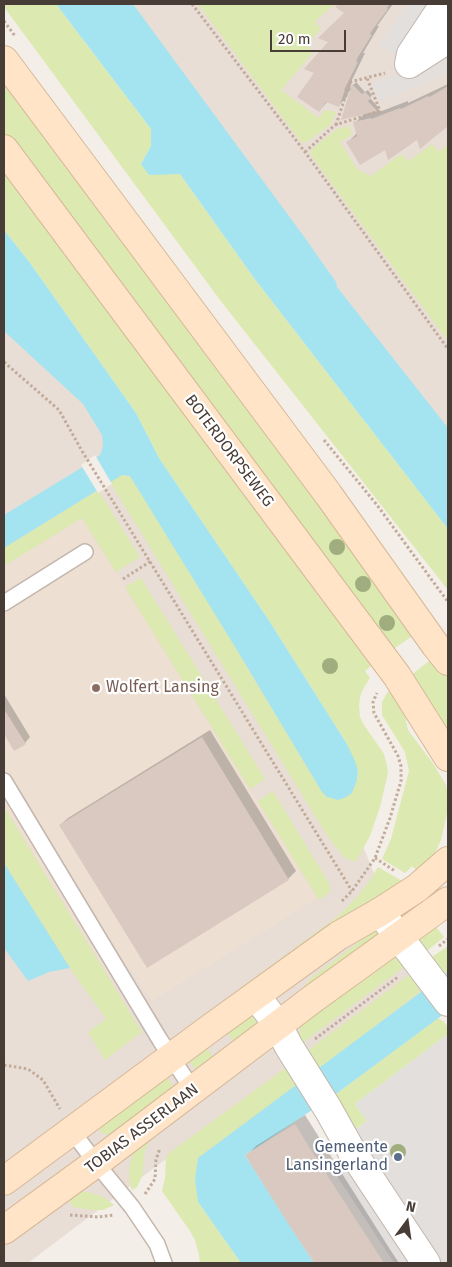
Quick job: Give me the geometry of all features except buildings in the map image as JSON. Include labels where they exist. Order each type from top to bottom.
[{"type":"main road","points":[[4,60],[328,494],[448,661]]},
{"type":"main road","name":"BOTERDORPSEWEG","points":[[4,149],[397,676],[448,757]]},
{"type":"main road","points":[[4,1181],[338,936],[417,888],[448,861]]},
{"type":"main road","name":"TOBIAS ASSERLAAN","points":[[4,1230],[96,1164],[193,1090],[288,1043],[399,936],[448,901]]},
{"type":"street","points":[[409,64],[411,54],[439,12],[448,4]]},
{"type":"street","points":[[409,64],[448,39]]},
{"type":"street","points":[[380,912],[448,1002]]},
{"type":"street","points":[[256,996],[288,1043],[351,1150],[426,1263]]},
{"type":"lane","points":[[4,603],[85,552]]},
{"type":"lane","points":[[4,781],[193,1090]]},
{"type":"lane","points":[[72,1131],[96,1164],[132,1207],[157,1244],[164,1263]]},
{"type":"path","points":[[192,4],[304,152],[448,349]]},
{"type":"path","points":[[336,125],[350,82],[380,75],[409,64]]},
{"type":"path","points":[[304,152],[336,125],[380,111],[367,78]]},
{"type":"path","points":[[4,362],[59,410],[82,451],[352,891],[375,858],[401,781],[401,766],[398,756],[374,713],[373,702],[378,693],[397,676]]},
{"type":"path","points":[[124,579],[150,561]]},
{"type":"path","points":[[288,1043],[303,1047],[420,964],[448,939]]},
{"type":"path","points":[[4,1065],[28,1069],[43,1080],[72,1131]]},
{"type":"path","name":"TOBIAS ASSERLAAN","points":[[98,1217],[114,1215],[132,1207],[145,1194],[155,1179],[156,1160],[162,1141]]},
{"type":"shaded area","points":[[127,4],[448,4],[448,444]]},
{"type":"shaded area","points":[[407,4],[433,4],[397,56],[380,45]]},
{"type":"shaded area","points":[[448,48],[448,70],[406,91],[378,101],[371,84],[400,73]]},
{"type":"shaded area","points":[[4,282],[334,774],[431,1015],[201,1175],[182,1147],[28,1263],[4,1263]]},
{"type":"shaded area","name":"Wolfert Lansing","points":[[82,518],[318,898],[152,1001],[132,970],[112,981],[4,807],[4,566]]},
{"type":"shaded area","name":"Gemeente Lansingerland","points":[[448,1034],[448,1263],[394,1263],[331,1167],[363,1147],[353,1131],[367,1121],[355,1104]]},
{"type":"green space","points":[[4,4],[56,4],[151,129],[151,146],[141,164],[180,174],[254,278],[448,529],[448,590],[220,300],[4,7]]},
{"type":"green space","points":[[198,4],[335,4],[315,21],[321,29],[306,44],[313,53],[281,90],[319,118],[325,110],[336,112],[331,124],[307,142],[301,142]]},
{"type":"green space","points":[[4,71],[418,632],[388,653],[4,136]]},
{"type":"green space","points":[[349,126],[352,135],[340,142],[358,170],[371,176],[401,154],[409,161],[432,144],[439,152],[448,144],[448,341],[310,154],[312,149],[337,129]]},
{"type":"green space","points":[[4,163],[377,661],[365,671],[370,678],[360,697],[360,717],[384,754],[388,773],[380,807],[370,836],[356,862],[344,857],[330,840],[110,482],[122,475],[130,476],[322,792],[354,788],[358,771],[347,744],[268,619],[159,458],[136,413],[30,263],[4,230]]},
{"type":"green space","points":[[98,490],[140,557],[116,572],[82,518],[4,566],[4,548]]},
{"type":"green space","points":[[141,578],[265,779],[250,789],[125,587]]},
{"type":"green space","points":[[434,657],[448,676],[448,731],[409,677]]},
{"type":"green space","points":[[393,687],[401,697],[408,730],[434,765],[446,785],[448,795],[448,808],[441,840],[434,855],[418,872],[412,866],[405,873],[382,859],[391,839],[409,771],[405,752],[382,715],[382,702]]},
{"type":"green space","points":[[273,791],[330,885],[330,892],[319,900],[258,801]]},
{"type":"green space","points":[[4,807],[142,1032],[105,1060],[88,1032],[106,1019],[70,968],[4,863]]},
{"type":"green space","points":[[378,867],[402,881],[405,885],[212,1012],[212,1009],[337,917],[358,896]]},
{"type":"green space","points":[[431,921],[444,937],[426,952],[413,934]]},
{"type":"green space","points":[[376,929],[382,938],[299,996],[311,978]]},
{"type":"green space","points":[[448,946],[448,972],[441,976],[429,959]]},
{"type":"green space","points":[[392,950],[404,967],[301,1044],[299,1033],[302,1020]]},
{"type":"green space","points":[[409,975],[420,992],[319,1069],[316,1067],[306,1052]]},
{"type":"green space","points":[[252,1013],[261,1025],[238,1048],[224,1028]]},
{"type":"green space","points":[[438,1018],[448,1028],[448,1034],[355,1104],[367,1121],[353,1131],[338,1105],[336,1094]]},
{"type":"green space","points":[[203,1043],[218,1063],[197,1071],[188,1059]]},
{"type":"green space","points":[[287,1067],[297,1085],[198,1158],[198,1202],[241,1263],[200,1263],[195,1240],[162,1191],[166,1158],[169,1153]]},
{"type":"green space","points":[[226,1074],[230,1079],[149,1142],[144,1155],[143,1173],[137,1187],[132,1190],[129,1171],[131,1158],[139,1145]]},
{"type":"green space","points":[[167,1077],[174,1087],[113,1134],[105,1135],[100,1131],[99,1127]]},
{"type":"green space","points":[[80,1192],[101,1196],[114,1205],[103,1210],[73,1207],[66,1195]]},
{"type":"water","points":[[56,4],[133,4],[305,238],[336,282],[337,287],[448,428],[448,529],[254,278],[180,174],[149,175],[141,164],[151,146],[151,129]]},
{"type":"water","points":[[4,230],[30,263],[136,413],[159,458],[268,619],[347,744],[358,771],[357,780],[351,794],[338,800],[327,797],[322,792],[130,476],[122,475],[4,548],[4,515],[100,455],[103,446],[102,435],[83,404],[4,331]]},
{"type":"water","points":[[4,863],[70,968],[49,972],[28,981],[4,948]]},
{"type":"water","points":[[448,972],[448,1011],[336,1094],[245,1155],[314,1263],[241,1263],[198,1202],[195,1179],[198,1158]]},
{"type":"pier","points":[[95,455],[112,484],[98,493],[81,465]]},
{"type":"place","name":"Wolfert Lansing","points":[[96,688]]},
{"type":"place","name":"Gemeente Lansingerland","points":[[398,1157]]}]
